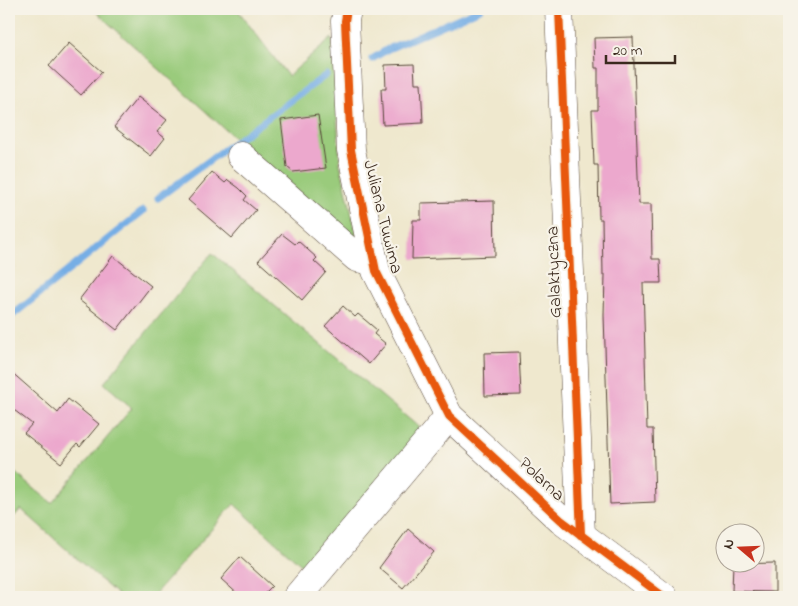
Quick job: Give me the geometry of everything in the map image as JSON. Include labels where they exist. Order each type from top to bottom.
[{"type":"street","name":"Juliana Tuwima","points":[[347,9],[345,21],[351,150],[376,271],[449,416]]},
{"type":"street","name":"Galaktyczna","points":[[559,9],[581,535]]},
{"type":"street","points":[[241,156],[357,258],[374,261]]},
{"type":"street","points":[[297,597],[449,416]]},
{"type":"street","name":"Polarna","points":[[449,416],[561,520],[664,597]]},
{"type":"green space","points":[[93,9],[237,9],[288,76],[332,38],[340,164],[361,253]]},
{"type":"green space","points":[[212,253],[421,429],[310,573],[234,504],[152,597],[120,597],[21,509],[9,522],[9,468],[52,503],[132,408],[104,383]]},
{"type":"building","points":[[633,37],[639,204],[651,204],[652,259],[660,259],[661,283],[643,283],[647,429],[653,429],[655,502],[610,504],[604,315],[605,275],[603,275],[602,219],[599,219],[598,165],[594,165],[592,110],[598,110],[598,68],[595,68],[594,38]]},
{"type":"building","points":[[69,43],[102,72],[81,95],[49,66]]},
{"type":"building","points":[[414,64],[415,83],[421,83],[423,123],[383,125],[381,89],[386,89],[385,65]]},
{"type":"building","points":[[138,97],[167,120],[157,132],[165,138],[151,156],[114,127]]},
{"type":"building","points":[[318,115],[326,168],[293,172],[287,167],[281,120]]},
{"type":"building","points":[[212,172],[225,183],[228,180],[239,188],[247,196],[244,200],[256,210],[232,238],[188,200]]},
{"type":"building","points":[[494,201],[495,256],[412,259],[413,220],[421,220],[421,203]]},
{"type":"building","points":[[282,234],[295,244],[298,241],[317,258],[314,261],[326,272],[302,300],[258,261]]},
{"type":"building","points":[[113,256],[151,286],[117,330],[79,300]]},
{"type":"building","points":[[343,306],[355,317],[358,314],[377,330],[374,334],[386,344],[369,364],[325,326]]},
{"type":"building","points":[[519,352],[521,395],[485,396],[484,353]]},
{"type":"building","points":[[9,370],[58,413],[68,399],[99,424],[80,447],[77,444],[61,463],[24,433],[32,424],[14,410],[9,416]]},
{"type":"building","points":[[408,529],[434,552],[403,588],[379,568]]},
{"type":"building","points":[[240,557],[272,586],[261,597],[241,597],[221,579]]},
{"type":"building","points":[[766,563],[775,563],[775,592],[732,591],[733,574],[766,574]]},
{"type":"waterway","points":[[372,59],[388,49],[480,9]]},
{"type":"waterway","points":[[158,198],[326,75]]},
{"type":"waterway","points":[[9,318],[143,211]]},
{"type":"cycle path","points":[[347,9],[345,21],[351,150],[376,271],[449,416],[561,520],[664,597]]},
{"type":"cycle path","points":[[559,9],[581,535]]}]
